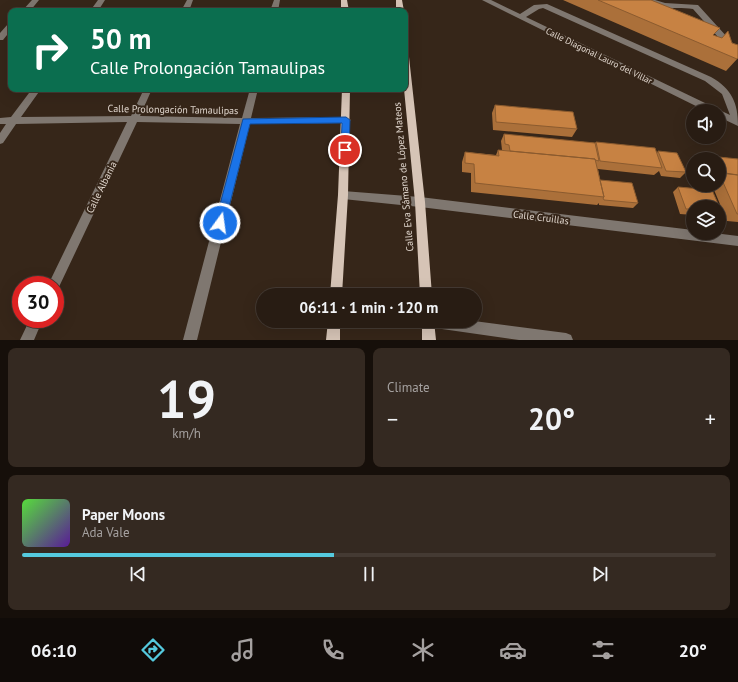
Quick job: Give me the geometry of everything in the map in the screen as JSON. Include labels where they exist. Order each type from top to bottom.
[{"type":"main road","name":"Calle Eva Sámano de López Mateos","points":[[408,86],[420,202],[426,288]]},
{"type":"main road","points":[[336,288],[343,195],[346,92]]},
{"type":"main road","points":[[333,340],[334,328]]},
{"type":"main road","points":[[428,328],[429,340]]},
{"type":"street","points":[[29,8],[36,0]]},
{"type":"street","points":[[531,0],[541,6],[719,84],[729,98],[737,122]]},
{"type":"street","points":[[650,0],[657,5],[669,3],[695,7],[738,54]]},
{"type":"street","name":"Calle Diagonal Lauro del Villar","points":[[489,1],[700,104]]},
{"type":"street","points":[[521,17],[537,6],[541,6]]},
{"type":"street","points":[[0,38],[8,29]]},
{"type":"street","points":[[0,140],[35,92]]},
{"type":"street","name":"Calle Albania","points":[[58,276],[146,92]]},
{"type":"street","points":[[190,340],[253,92]]},
{"type":"street","points":[[726,117],[737,122]]},
{"type":"street","name":"Calle Prolongación Tamaulipas","points":[[0,121],[133,119],[246,121],[346,120]]},
{"type":"street","name":"Calle Cruillas","points":[[343,195],[420,202],[738,241]]},
{"type":"street","points":[[27,340],[33,328]]},
{"type":"street","points":[[479,328],[566,340]]},
{"type":"building","points":[[598,0],[651,0],[720,28],[713,35],[722,38],[728,31],[732,43],[738,45],[738,58],[737,59]]},
{"type":"building","points":[[495,105],[573,112],[577,129],[496,122]]},
{"type":"building","points":[[504,134],[595,143],[599,161],[595,159],[510,151],[509,145],[505,144]]},
{"type":"building","points":[[596,142],[655,148],[662,168],[600,161]]},
{"type":"building","points":[[498,150],[595,159],[604,197],[475,183],[474,164],[465,163],[465,152],[499,156]]},
{"type":"building","points":[[658,151],[677,153],[686,172],[666,171]]},
{"type":"building","points":[[726,158],[738,159],[738,175],[726,173]]},
{"type":"building","points":[[726,174],[738,175],[737,214],[726,189]]},
{"type":"building","points":[[600,180],[632,183],[638,203],[604,200]]},
{"type":"building","points":[[678,187],[686,188],[686,192],[713,192],[716,200],[686,200],[686,209]]},
{"type":"route","points":[[220,223],[246,121],[346,120],[345,150]]}]
